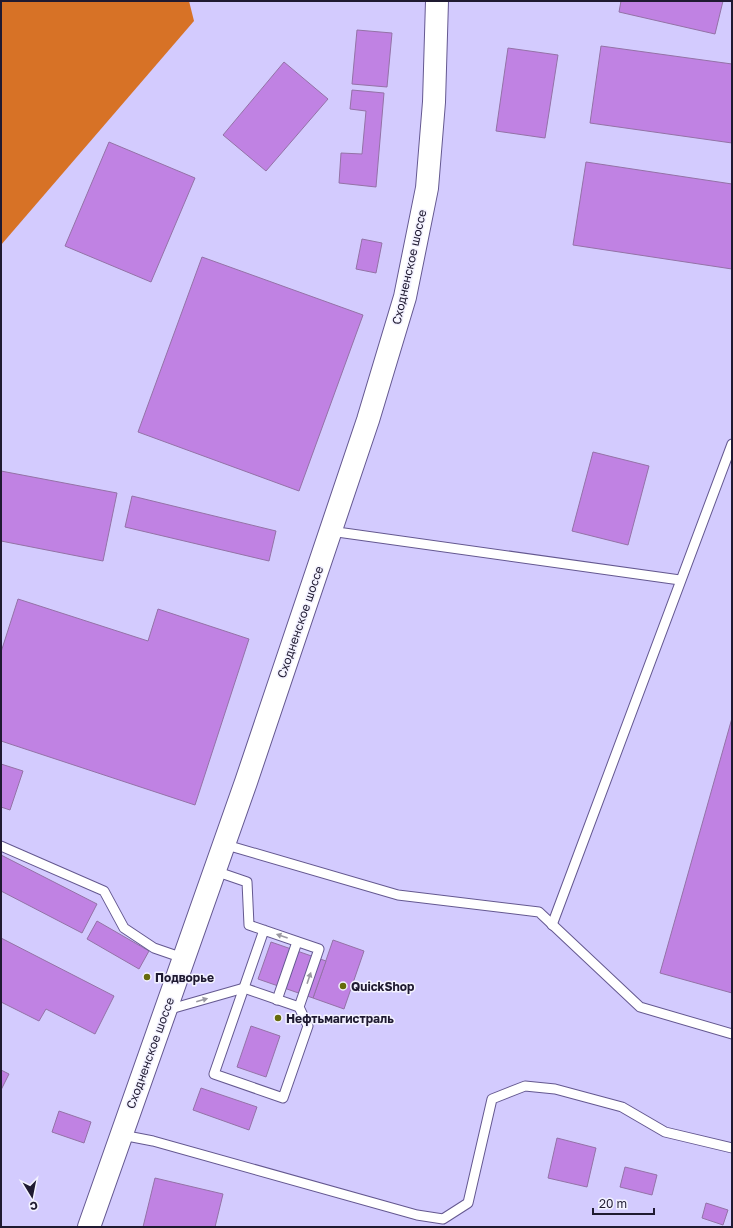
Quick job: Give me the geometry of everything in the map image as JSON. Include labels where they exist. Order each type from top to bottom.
[{"type":"main road","name":"Сходненское шоссе","points":[[88,1227],[249,775],[368,420],[405,297],[427,188],[434,102],[437,1]]},
{"type":"lane","points":[[552,925],[732,444]]},
{"type":"lane","points":[[330,531],[680,580]]},
{"type":"lane","points":[[224,844],[398,895],[539,912],[640,1007],[732,1034]]},
{"type":"lane","points":[[1,846],[104,891],[124,928],[154,948],[183,958]]},
{"type":"lane","points":[[214,871],[247,882],[249,925],[264,930],[297,942],[319,949],[299,1007],[308,1026],[283,1098],[214,1074],[264,930]]},
{"type":"lane","points":[[277,1000],[297,942]]},
{"type":"lane","points":[[165,1011],[244,988],[299,1007]]},
{"type":"lane","points":[[120,1135],[153,1141],[417,1215],[443,1219],[468,1204],[492,1099],[525,1086],[555,1089],[622,1106],[665,1132],[732,1148]]},
{"type":"shaded area","points":[[1,1],[189,1],[194,21],[1,245]]},
{"type":"building","points":[[621,1],[723,1],[715,34],[619,12]]},
{"type":"building","points":[[357,30],[392,33],[387,87],[352,84]]},
{"type":"building","points":[[601,46],[732,64],[732,143],[590,123]]},
{"type":"building","points":[[508,48],[558,55],[545,138],[496,131]]},
{"type":"building","points":[[284,62],[328,99],[266,171],[223,135]]},
{"type":"building","points":[[352,90],[384,93],[376,187],[339,183],[341,153],[362,154],[366,111],[350,109]]},
{"type":"building","points":[[109,142],[195,178],[151,282],[65,246]]},
{"type":"building","points":[[586,162],[732,184],[732,269],[573,245]]},
{"type":"building","points":[[362,239],[382,243],[376,273],[356,269]]},
{"type":"building","points":[[202,257],[363,315],[299,491],[138,432]]},
{"type":"building","points":[[593,452],[649,466],[628,545],[572,531]]},
{"type":"building","points":[[1,471],[117,493],[103,561],[1,541]]},
{"type":"building","points":[[132,496],[276,531],[269,561],[125,527]]},
{"type":"building","points":[[18,599],[148,641],[158,609],[249,639],[195,805],[1,741],[1,652]]},
{"type":"building","points":[[732,718],[732,993],[660,973]]},
{"type":"building","points":[[1,764],[23,771],[10,810],[1,807]]},
{"type":"building","points":[[1,855],[97,904],[82,933],[1,891]]},
{"type":"building","points":[[97,921],[149,951],[139,969],[87,939]]},
{"type":"building","points":[[1,938],[114,996],[95,1034],[46,1009],[39,1021],[1,1002]]},
{"type":"building","points":[[333,940],[364,951],[344,1009],[313,998]]},
{"type":"building","points":[[271,942],[326,961],[313,998],[258,979]]},
{"type":"building","points":[[251,1026],[280,1036],[266,1077],[237,1067]]},
{"type":"building","points":[[1,1070],[9,1074],[1,1090]]},
{"type":"building","points":[[201,1088],[257,1107],[249,1130],[193,1110]]},
{"type":"building","points":[[59,1111],[91,1122],[84,1143],[52,1132]]},
{"type":"building","points":[[557,1138],[596,1148],[587,1187],[548,1178]]},
{"type":"building","points":[[625,1167],[657,1175],[652,1195],[620,1187]]},
{"type":"building","points":[[155,1178],[223,1194],[215,1227],[143,1227]]},
{"type":"building","points":[[706,1203],[728,1210],[723,1225],[702,1218]]},
{"type":"place","name":"Подворье","points":[[147,977]]},
{"type":"place","name":"QuickShop","points":[[343,986]]},
{"type":"place","name":"Нефтьмагистраль","points":[[278,1018]]}]
